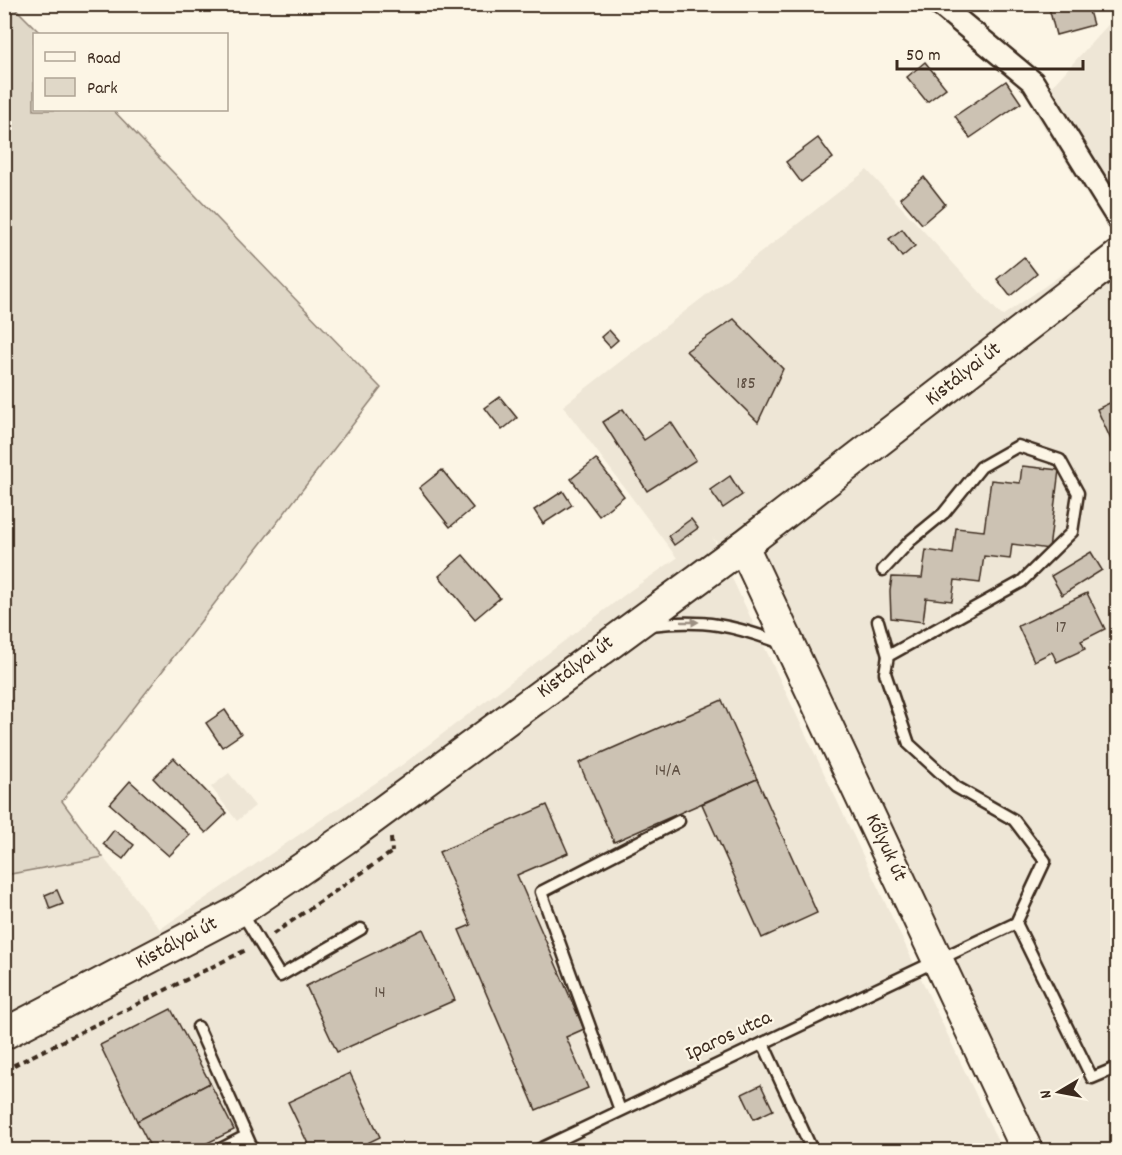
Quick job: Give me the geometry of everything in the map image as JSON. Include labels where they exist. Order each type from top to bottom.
[{"type":"main road","name":"Kistályai út","points":[[4,1034],[240,910],[390,808],[743,546],[1118,256]]},
{"type":"main road","name":"Kőlyuk út","points":[[743,546],[1027,1150]]},
{"type":"street","points":[[939,4],[1032,82],[1118,219]]},
{"type":"lane","points":[[883,570],[910,541],[944,513],[981,467],[1018,446],[1060,460],[1078,493],[1072,532],[1021,582],[888,656]]},
{"type":"lane","points":[[632,627],[690,621],[721,624],[746,630],[791,647]]},
{"type":"lane","points":[[878,621],[888,656],[885,673],[909,744],[956,787],[1014,820],[1045,861],[1016,922],[1092,1078],[1118,1067]]},
{"type":"lane","points":[[620,1110],[541,892],[679,821]]},
{"type":"lane","points":[[240,910],[280,976],[361,929]]},
{"type":"lane","name":"Iparos utca","points":[[538,1150],[1016,922]]},
{"type":"lane","points":[[198,1027],[253,1150]]},
{"type":"lane","points":[[763,1043],[812,1150]]},
{"type":"lane","points":[[219,1150],[246,1136]]},
{"type":"path","points":[[4,1070],[260,943],[392,852]]},
{"type":"shaded area","points":[[1117,15],[1117,1150],[1043,1150],[802,640],[713,538],[1002,1150],[5,1150],[5,875],[103,857],[160,929],[402,765],[631,590],[677,558],[563,406],[867,170],[1002,316],[1114,238],[1032,108]]},
{"type":"shaded area","points":[[229,773],[255,806],[237,821],[211,787]]},
{"type":"green space","points":[[4,5],[12,5],[40,33],[33,33],[33,111],[114,111],[381,388],[62,801],[103,857],[5,875]]},
{"type":"building","points":[[1048,4],[1087,4],[1093,25],[1056,35]]},
{"type":"building","points":[[925,62],[946,88],[927,102],[907,77]]},
{"type":"building","points":[[1118,67],[1118,88],[1111,69]]},
{"type":"building","points":[[1006,81],[1021,103],[970,138],[955,116]]},
{"type":"building","points":[[818,138],[833,158],[801,182],[786,162]]},
{"type":"building","points":[[924,177],[945,204],[922,224],[900,198]]},
{"type":"building","points":[[902,229],[915,246],[902,257],[889,239]]},
{"type":"building","points":[[1024,257],[1037,274],[1010,296],[997,279]]},
{"type":"building","points":[[734,319],[783,369],[758,422],[686,351]]},
{"type":"building","points":[[609,330],[618,340],[610,347],[601,337]]},
{"type":"building","points":[[500,397],[517,418],[502,430],[485,408]]},
{"type":"building","points":[[1118,399],[1118,455],[1097,409]]},
{"type":"building","points":[[623,409],[644,440],[671,422],[696,460],[647,491],[603,422]]},
{"type":"building","points":[[596,459],[624,496],[599,516],[571,479]]},
{"type":"building","points":[[1022,466],[1059,470],[1049,549],[1012,544],[1010,559],[984,556],[980,583],[955,580],[952,601],[926,598],[923,622],[891,618],[892,577],[922,578],[926,550],[953,554],[956,528],[984,531],[991,480],[1020,483]]},
{"type":"building","points":[[442,470],[473,508],[450,527],[419,488]]},
{"type":"building","points":[[730,476],[742,495],[723,508],[710,490]]},
{"type":"building","points":[[563,491],[572,505],[543,524],[534,510]]},
{"type":"building","points":[[691,519],[698,528],[674,545],[668,536]]},
{"type":"building","points":[[1091,552],[1102,570],[1062,595],[1051,576]]},
{"type":"building","points":[[463,555],[500,598],[475,619],[439,576]]},
{"type":"building","points":[[1087,593],[1105,629],[1081,641],[1085,649],[1057,662],[1052,652],[1034,661],[1018,626]]},
{"type":"building","points":[[722,700],[757,779],[614,842],[579,763]]},
{"type":"building","points":[[225,710],[241,734],[222,747],[206,723]]},
{"type":"building","points":[[174,758],[227,813],[206,833],[153,778]]},
{"type":"building","points":[[757,779],[817,913],[762,938],[702,804]]},
{"type":"building","points":[[130,781],[190,835],[169,856],[110,804]]},
{"type":"building","points":[[547,805],[568,853],[517,875],[584,1029],[566,1037],[588,1088],[536,1110],[459,930],[471,925],[439,852]]},
{"type":"building","points":[[114,830],[134,845],[123,859],[103,844]]},
{"type":"building","points":[[57,890],[63,904],[50,909],[45,895]]},
{"type":"building","points":[[423,929],[455,1000],[337,1052],[306,986]]},
{"type":"building","points":[[171,1009],[210,1083],[137,1121],[100,1045]]},
{"type":"building","points":[[350,1073],[380,1137],[353,1150],[311,1150],[288,1102]]},
{"type":"building","points":[[210,1083],[234,1130],[193,1150],[152,1150],[137,1121]]},
{"type":"building","points":[[761,1085],[773,1110],[754,1119],[742,1094]]}]
